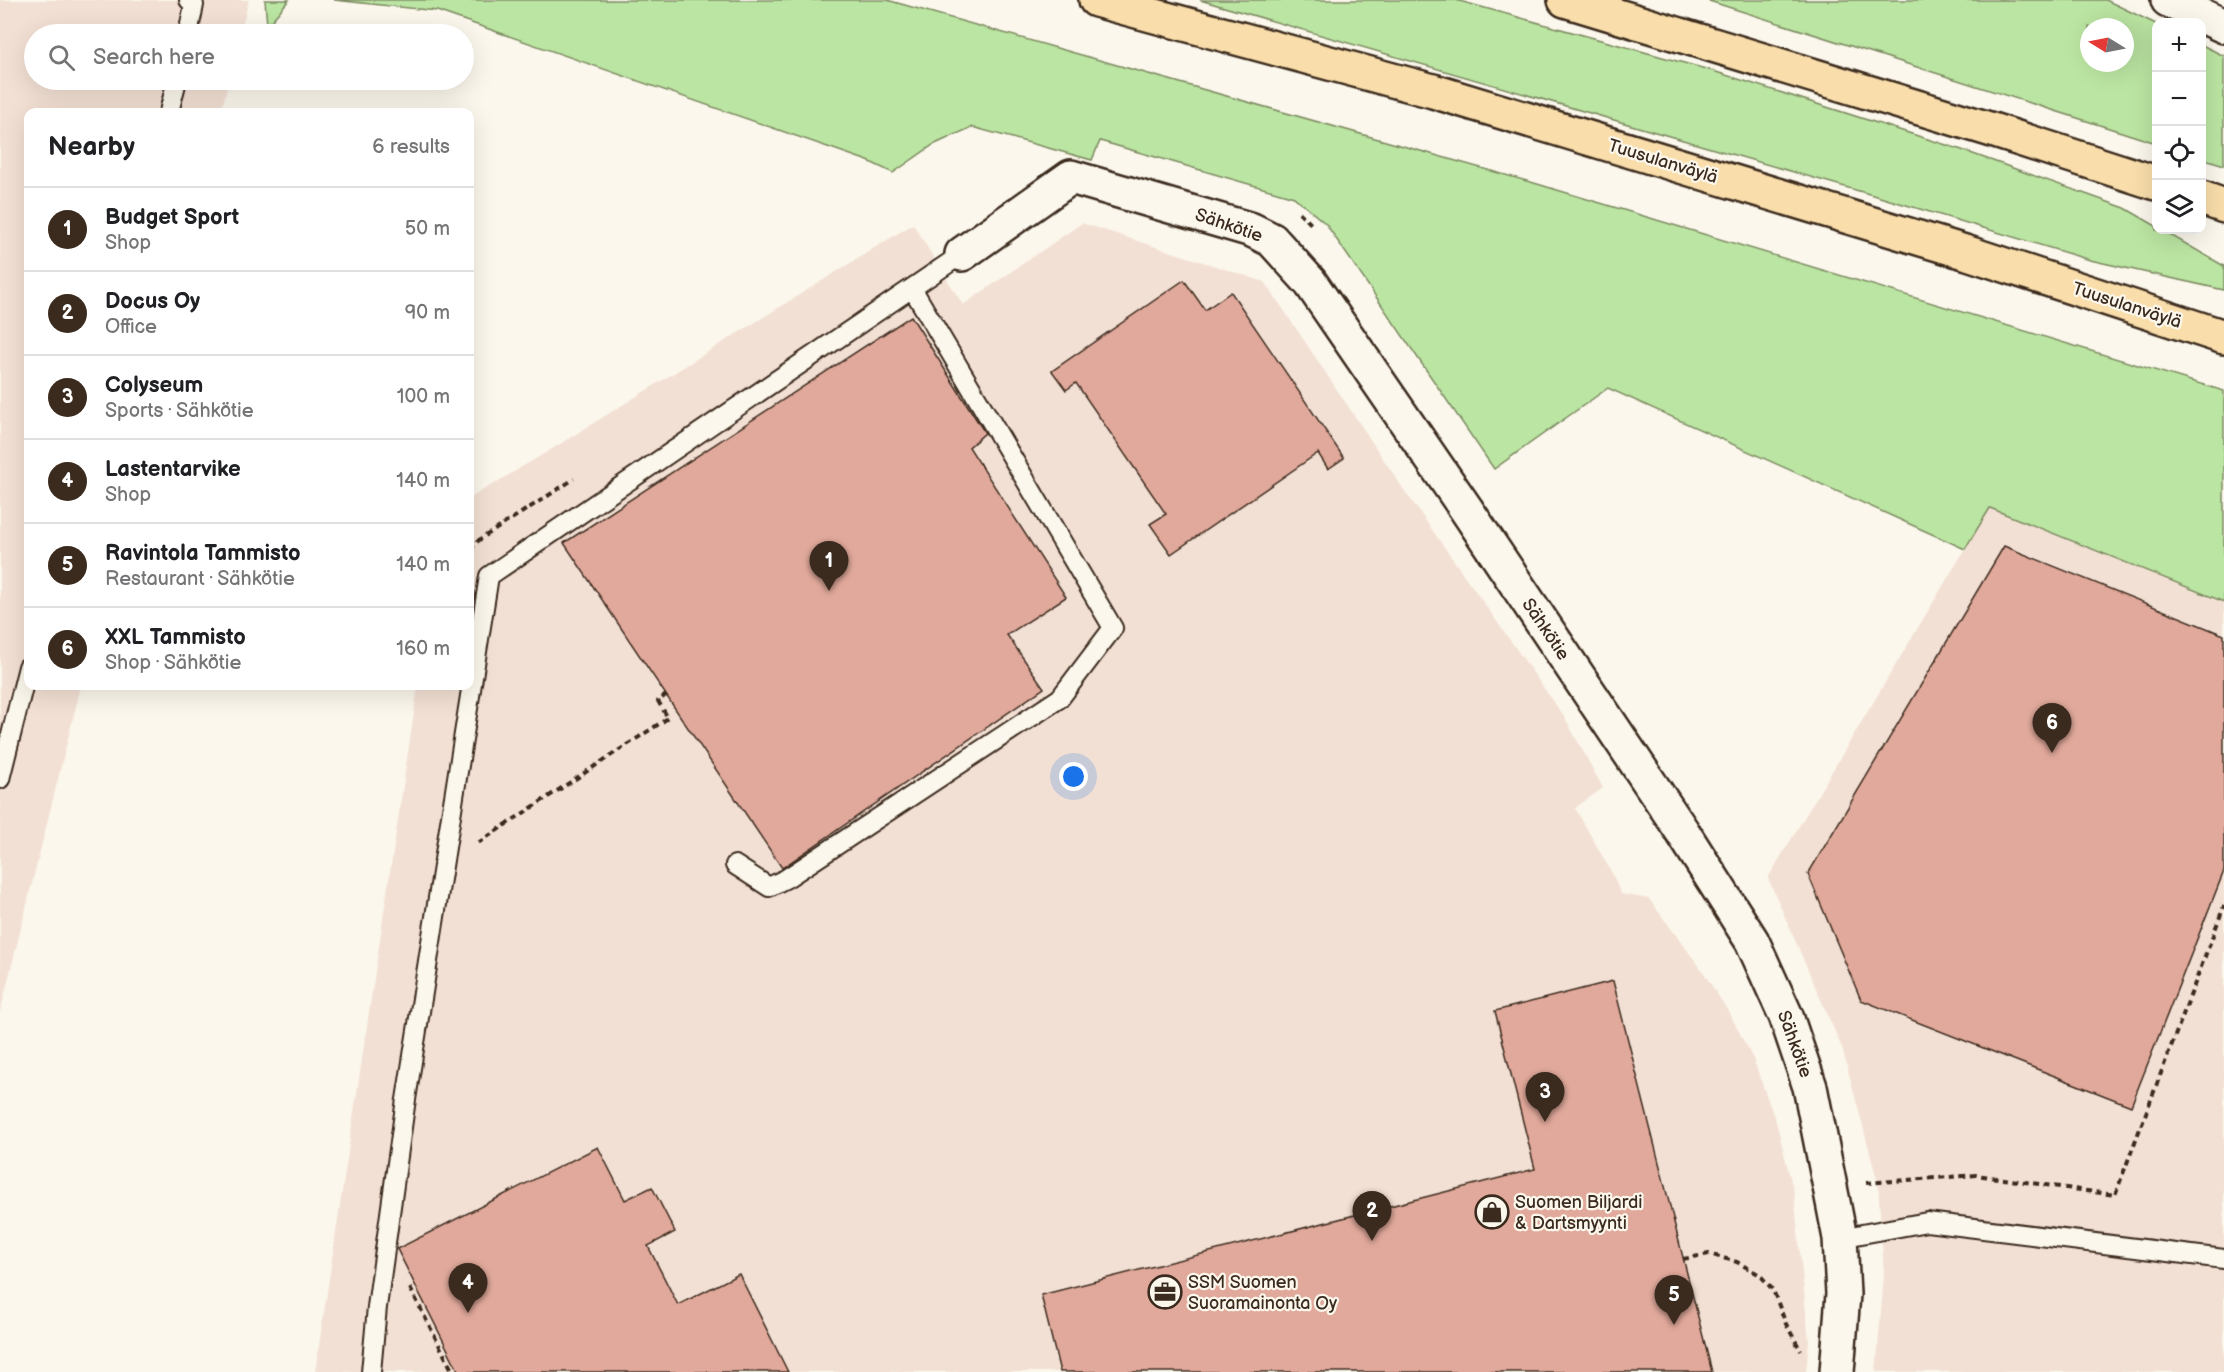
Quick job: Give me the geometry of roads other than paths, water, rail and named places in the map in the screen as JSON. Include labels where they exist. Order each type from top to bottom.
[{"type":"highway","name":"Tuusulanväylä","points":[[1096,0],[1432,91],[1968,253],[2224,337]]},
{"type":"highway","points":[[1564,0],[1978,125],[2152,181]]},
{"type":"highway","points":[[2206,199],[2224,206]]},
{"type":"street","points":[[2168,0],[2224,26]]},
{"type":"street","name":"Sähkötie","points":[[962,254],[1071,177],[1252,231],[1272,240],[1310,282],[1466,509],[1752,941],[1786,1016],[1810,1087],[1840,1238],[1843,1294],[1837,1369]]},
{"type":"lane","points":[[189,0],[194,5],[190,24]]},
{"type":"lane","points":[[170,108],[174,90]]},
{"type":"lane","points":[[474,671],[489,576],[962,254]]},
{"type":"lane","points":[[735,865],[769,887],[787,878],[1060,698],[1113,628],[912,288]]},
{"type":"lane","points":[[0,779],[24,683]]},
{"type":"lane","points":[[370,1372],[405,1106],[471,690]]},
{"type":"lane","points":[[1840,1238],[1928,1222],[2224,1259]]},
{"type":"place","name":"Budget Sport","points":[[829,591]]},
{"type":"place","name":"XXL Tammisto","points":[[2052,753]]},
{"type":"place","name":"Colyseum","points":[[1545,1122]]},
{"type":"place","name":"Suomen Biljardi & Dartsmyynti","points":[[1492,1212]]},
{"type":"place","name":"Docus Oy","points":[[1372,1241]]},
{"type":"place","name":"SSM Suomen Suoramainonta Oy","points":[[1165,1292]]},
{"type":"place","name":"Lastentarvike","points":[[468,1313]]},
{"type":"place","name":"Ravintola Tammisto","points":[[1674,1325]]}]
